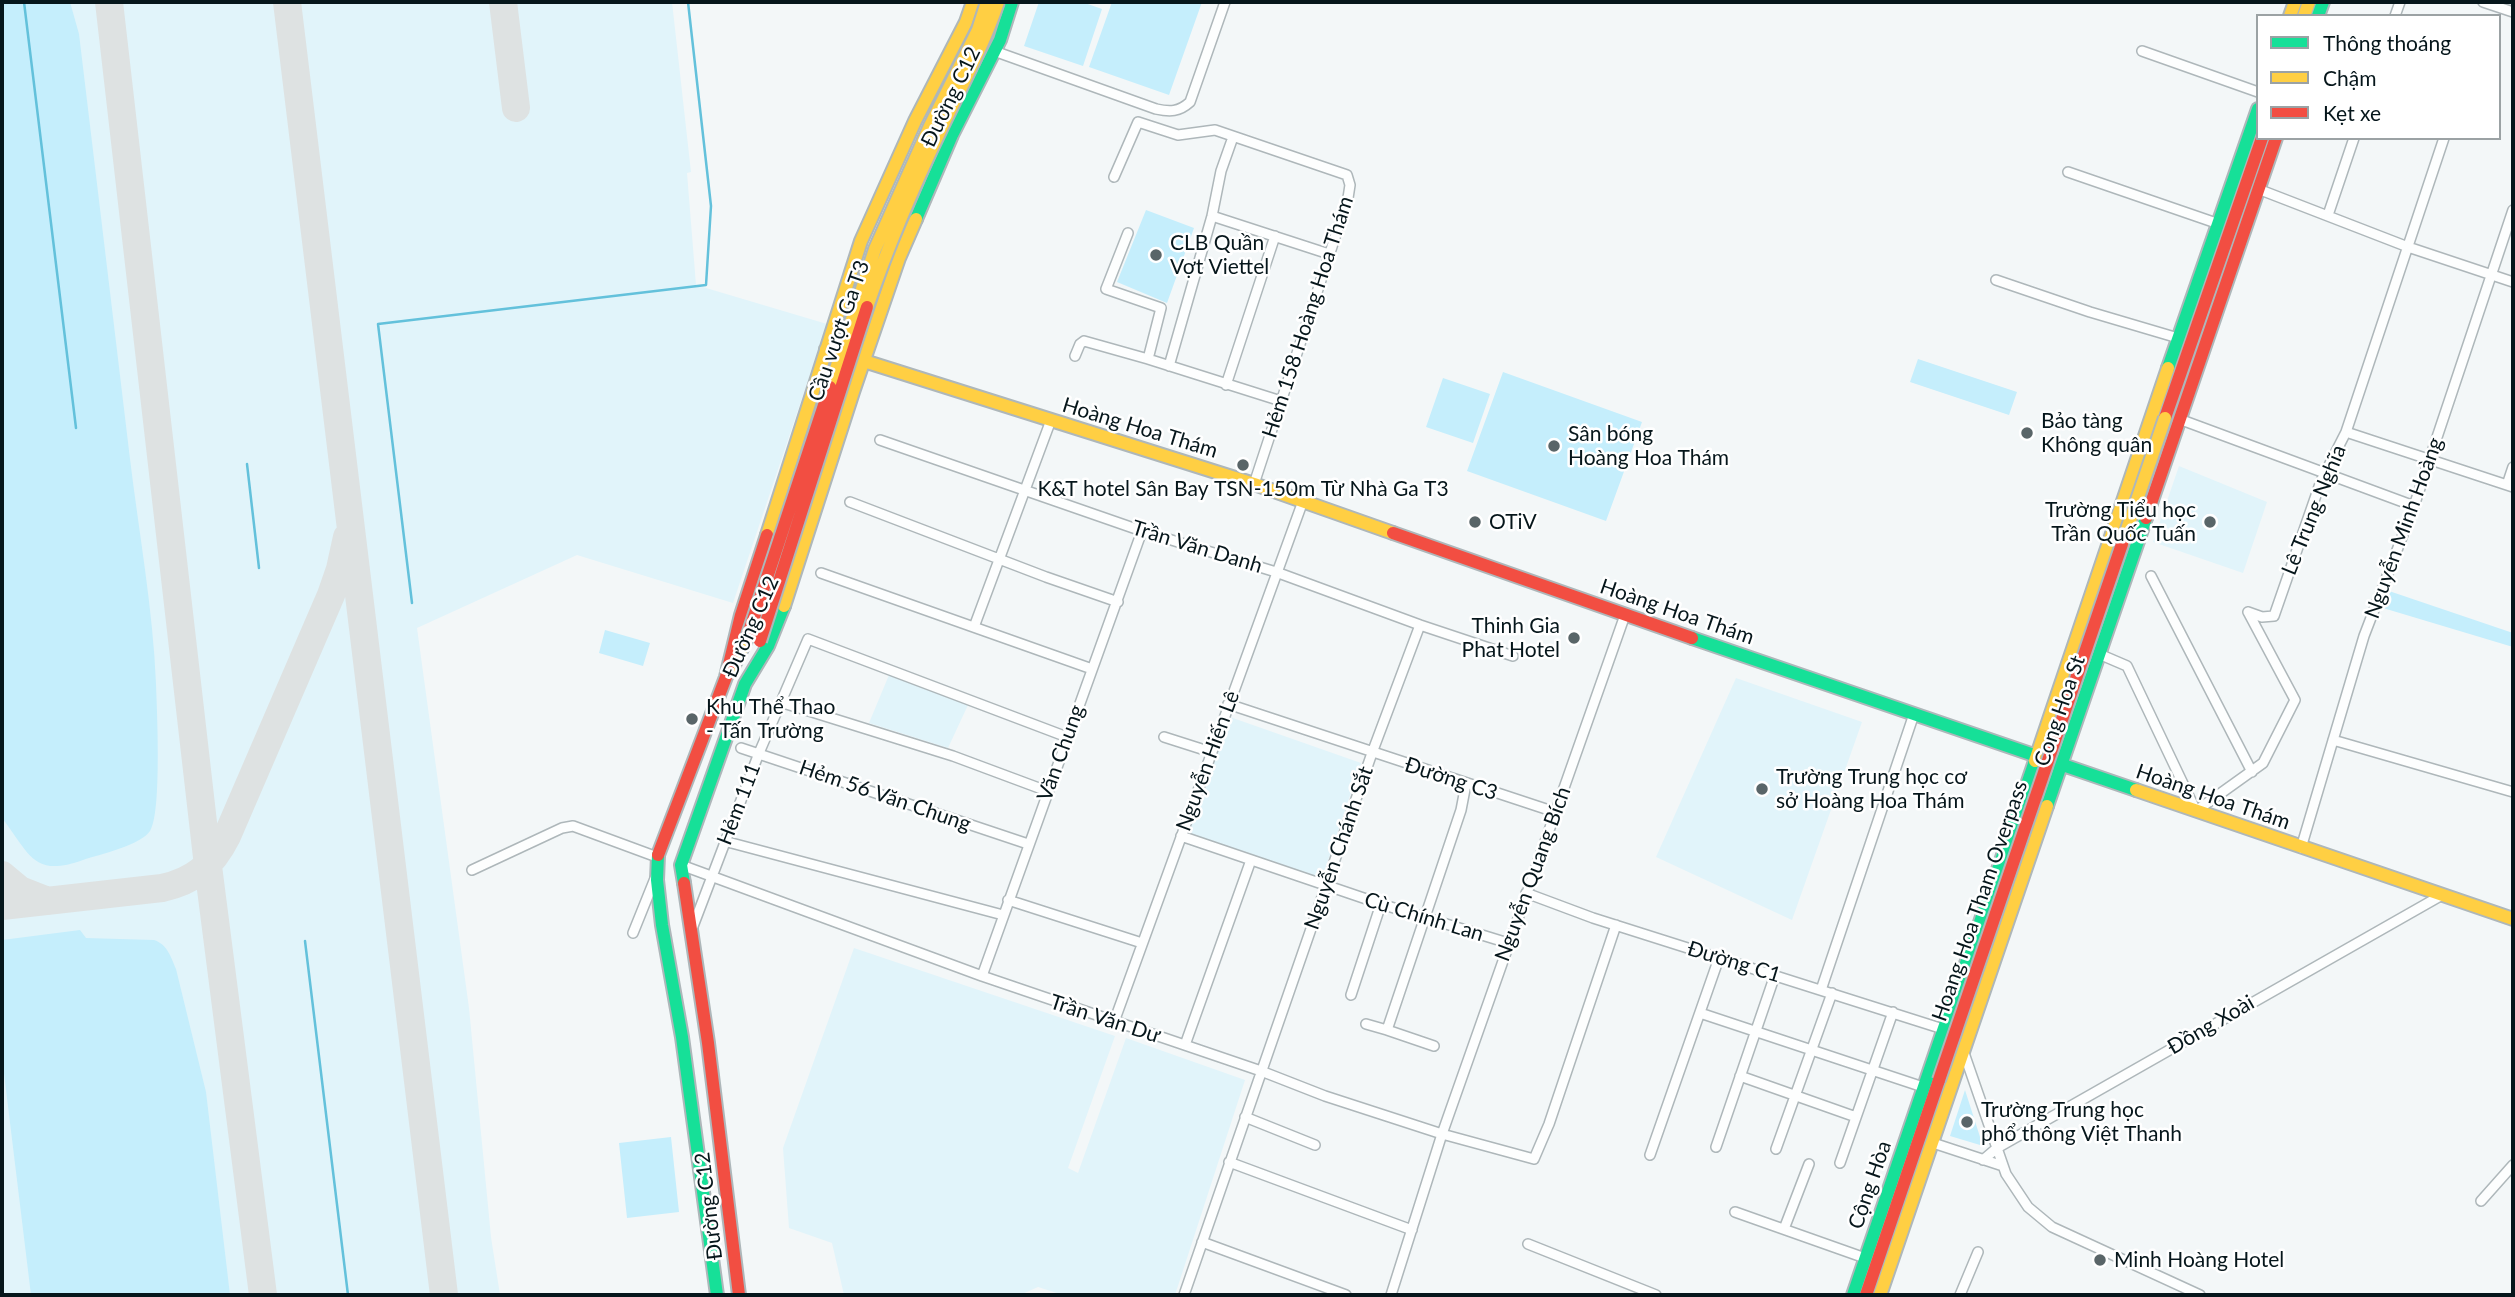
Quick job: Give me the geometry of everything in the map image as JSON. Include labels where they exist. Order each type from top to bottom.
[{"type":"main road","name":"Đường C12","points":[[718,1295],[657,874],[657,857],[726,677],[741,615],[861,241],[915,121],[966,22],[973,2]]},
{"type":"main road","name":"Cầu vượt Ga T3","points":[[746,684],[753,640],[875,249],[930,126],[978,30],[986,2]]},
{"type":"main road","name":"Cầu vượt Ga T3","points":[[726,677],[753,640],[885,254],[987,34],[998,2]]},
{"type":"main road","name":"Đường C12","points":[[739,1295],[708,1043],[681,865],[746,684],[768,646],[792,585],[864,360],[900,258],[952,135],[994,51],[1012,2]]},
{"type":"main road","name":"Cong Hoa St","points":[[1923,1087],[2256,115]]},
{"type":"main road","name":"Hoang Hoa Tham Overpass","points":[[1866,1295],[2261,140]]},
{"type":"main road","name":"Cong Hoa St","points":[[1881,1295],[2275,140]]},
{"type":"main road","name":"Hoàng Hoa Thám","points":[[826,349],[1254,484],[1625,615],[2513,919]]},
{"type":"main road","points":[[2059,688],[2085,697]]},
{"type":"main road","points":[[2012,826],[2039,835]]},
{"type":"main road","name":"Cộng Hòa","points":[[1853,1295],[1923,1087]]},
{"type":"street","points":[[994,51],[1156,109],[1174,111],[1182,109],[1190,102],[1225,2]]},
{"type":"street","points":[[2486,3],[2513,12]]},
{"type":"street","points":[[2142,51],[2256,91]]},
{"type":"street","name":"Hẻm 158 Hoàng Hoa Thám","points":[[1114,177],[1138,122],[1178,135],[1215,130],[1347,175],[1350,185],[1348,198],[1254,484]]},
{"type":"street","points":[[1169,366],[1212,216],[1221,171],[1233,136]]},
{"type":"street","points":[[2328,215],[2353,140]]},
{"type":"street","name":"Lê Trung Nghĩa","points":[[2196,811],[2266,759],[2295,700],[2248,612],[2262,617],[2274,616],[2325,473],[2346,432],[2443,140]]},
{"type":"street","points":[[2068,172],[2218,224]]},
{"type":"street","points":[[2258,189],[2408,247],[2513,282]]},
{"type":"street","name":"Nguyễn Minh Hoàng","points":[[2301,848],[2364,636],[2414,506],[2513,210]]},
{"type":"street","points":[[1212,216],[1329,254]]},
{"type":"street","points":[[1128,233],[1106,289],[1161,308],[1148,359]]},
{"type":"street","points":[[1226,385],[1275,236]]},
{"type":"street","points":[[1996,279],[2090,312],[2178,338]]},
{"type":"street","points":[[1075,356],[1084,341],[1281,401]]},
{"type":"street","points":[[2179,419],[2414,506]]},
{"type":"street","points":[[974,627],[1051,420]]},
{"type":"street","points":[[2346,432],[2510,486],[2513,467]]},
{"type":"street","name":"Trần Văn Danh","points":[[880,440],[1142,531],[1276,572],[1513,656]]},
{"type":"street","name":"Nguyễn Hiến Lê","points":[[1114,1022],[1303,501]]},
{"type":"street","points":[[850,502],[1118,602]]},
{"type":"street","name":"Văn Chung","points":[[982,976],[1142,531]]},
{"type":"street","points":[[821,573],[1093,669]]},
{"type":"street","points":[[2151,576],[2252,772]]},
{"type":"street","name":"Nguyễn Quang Bích","points":[[1391,1295],[1442,1134],[1625,615]]},
{"type":"street","name":"Nguyễn Chánh Sắt","points":[[1184,1295],[1372,753],[1420,625]]},
{"type":"street","name":"Hẻm 111","points":[[691,931],[759,753],[808,639],[1067,737]]},
{"type":"street","points":[[2099,654],[2127,666],[2196,811]]},
{"type":"street","points":[[780,702],[953,756],[1047,791]]},
{"type":"street","name":"Đường C3","points":[[1228,704],[1555,812]]},
{"type":"street","points":[[1821,990],[1914,714]]},
{"type":"street","points":[[1164,737],[1211,752]]},
{"type":"street","points":[[2333,740],[2513,792]]},
{"type":"street","name":"Hẻm 56 Văn Chung","points":[[741,748],[1028,844]]},
{"type":"street","points":[[1387,1030],[1461,810],[1466,784]]},
{"type":"street","points":[[472,870],[562,828],[573,826],[657,857]]},
{"type":"street","name":"Cù Chính Lan","points":[[1181,835],[1326,886],[1508,943]]},
{"type":"street","points":[[724,841],[1003,915]]},
{"type":"street","points":[[1185,1045],[1251,860]]},
{"type":"street","name":"Trần Văn Dư","points":[[681,865],[982,976],[1261,1071],[1325,1096],[1442,1134],[1534,1159],[1549,1124],[1616,925]]},
{"type":"street","points":[[634,933],[657,874]]},
{"type":"street","name":"Đường C1","points":[[1526,893],[1616,925],[1943,1029]]},
{"type":"street","name":"Đồng Xoài","points":[[1983,1160],[1997,1148],[2442,895]]},
{"type":"street","points":[[1008,900],[1142,943]]},
{"type":"street","points":[[1351,995],[1381,904]]},
{"type":"street","points":[[1650,1155],[1719,958]]},
{"type":"street","points":[[1716,1147],[1775,975]]},
{"type":"street","points":[[1776,1149],[1832,993]]},
{"type":"street","points":[[1840,1163],[1892,1012]]},
{"type":"street","points":[[1700,1013],[1923,1087]]},
{"type":"street","points":[[1366,1024],[1434,1046]]},
{"type":"street","points":[[1964,1052],[2003,1166],[2015,1190],[2028,1207],[2043,1221],[2200,1295]]},
{"type":"street","points":[[1740,1076],[1856,1117]]},
{"type":"street","points":[[1245,1118],[1315,1145]]},
{"type":"street","points":[[1933,1143],[2003,1166]]},
{"type":"street","points":[[1229,1162],[1412,1230]]},
{"type":"street","points":[[1784,1229],[1809,1164]]},
{"type":"street","points":[[2481,1201],[2513,1165]]},
{"type":"street","points":[[1735,1212],[1865,1258]]},
{"type":"street","points":[[1202,1242],[1346,1295]]},
{"type":"street","points":[[1528,1244],[1656,1295]]},
{"type":"street","points":[[1960,1295],[1978,1252]]},
{"type":"street","points":[[2174,1295],[2178,1285]]},
{"type":"shaded area","points":[[2,2],[672,2],[691,172],[687,173],[696,285],[827,324],[733,603],[577,555],[417,628],[469,1008],[491,1237],[500,1295],[2,1295]]},
{"type":"shaded area","points":[[2,2],[70,2],[79,34],[154,656],[158,737],[157,784],[154,821],[150,831],[138,841],[120,848],[66,865],[53,866],[34,859],[2,818]]},
{"type":"shaded area","points":[[1039,2],[1082,2],[1102,9],[1083,66],[1024,46]]},
{"type":"shaded area","points":[[1112,2],[1202,2],[1169,95],[1089,67]]},
{"type":"shaded area","name":"CLB Quần Vợt Viettel","points":[[1146,210],[1194,228],[1167,303],[1117,282]]},
{"type":"shaded area","points":[[1918,359],[2017,392],[2009,415],[1910,382]]},
{"type":"shaded area","name":"Sân bóng Hoàng Hoa Thám","points":[[1503,372],[1642,422],[1606,521],[1467,471]]},
{"type":"shaded area","points":[[1443,378],[1490,394],[1473,443],[1426,427]]},
{"type":"shaded area","name":"Trường Tiểu học Trần Quốc Tuấn","points":[[2179,466],[2267,502],[2243,573],[2153,542]]},
{"type":"shaded area","points":[[2389,591],[2513,633],[2513,647],[2383,608]]},
{"type":"shaded area","points":[[605,630],[650,643],[643,666],[599,653]]},
{"type":"shaded area","points":[[889,675],[968,705],[948,748],[869,723]]},
{"type":"shaded area","name":"Trường Trung học cơ sở Hoàng Hoa Thám","points":[[1736,678],[1862,722],[1792,920],[1656,857]]},
{"type":"shaded area","points":[[1230,717],[1361,763],[1321,881],[1188,834]]},
{"type":"shaded area","points":[[80,930],[86,938],[154,940],[165,948],[174,964],[206,1092],[230,1295],[31,1295],[2,1057],[2,940]]},
{"type":"shaded area","points":[[854,948],[1115,1036],[1068,1168],[1078,1173],[1126,1038],[1245,1080],[1175,1295],[1063,1295],[1038,1287],[1020,1295],[844,1295],[832,1243],[789,1228],[783,1148]]},
{"type":"shaded area","points":[[1965,1090],[1981,1140],[1980,1145],[1950,1136]]},
{"type":"shaded area","points":[[671,1137],[679,1212],[627,1218],[619,1143]]},
{"type":"waterway","points":[[24,2],[76,428]]},
{"type":"waterway","points":[[412,603],[378,324],[706,285],[711,206],[688,2]]},
{"type":"waterway","points":[[247,464],[259,568]]},
{"type":"waterway","points":[[305,941],[348,1295]]},
{"type":"taxiway","points":[[109,2],[208,866],[263,1295]]},
{"type":"taxiway","points":[[287,2],[444,1295]]},
{"type":"taxiway","points":[[503,2],[516,108]]},
{"type":"taxiway","points":[[2,906],[162,888],[184,881],[208,864],[227,836],[331,595],[347,537]]},
{"type":"taxiway","points":[[2,875],[20,890],[48,901]]},
{"type":"traffic: fast","points":[[916,219],[952,135],[1000,40],[1012,2]]},
{"type":"traffic: fast","points":[[2319,14],[2323,2]]},
{"type":"traffic: fast","points":[[2168,368],[2256,115]]},
{"type":"traffic: fast","points":[[2047,806],[2146,518]]},
{"type":"traffic: fast","points":[[684,883],[681,865],[745,684],[768,646],[784,606]]},
{"type":"traffic: fast","points":[[1692,638],[2136,790]]},
{"type":"traffic: fast","points":[[1853,1295],[2035,761]]},
{"type":"traffic: fast","points":[[658,855],[657,880],[662,925],[682,1037],[717,1295]]},
{"type":"traffic: slow","points":[[767,535],[861,241],[915,121],[966,22],[973,2]]},
{"type":"traffic: slow","points":[[830,387],[875,249],[930,126],[978,30],[987,2]]},
{"type":"traffic: slow","points":[[867,307],[911,195],[979,50],[998,2]]},
{"type":"traffic: slow","points":[[2291,14],[2295,2]]},
{"type":"traffic: slow","points":[[2305,14],[2309,2]]},
{"type":"traffic: slow","points":[[784,606],[853,392],[899,258],[916,219]]},
{"type":"traffic: slow","points":[[826,349],[1254,484],[1393,533]]},
{"type":"traffic: slow","points":[[2035,761],[2168,368]]},
{"type":"traffic: slow","points":[[2122,544],[2165,418]]},
{"type":"traffic: slow","points":[[732,669],[747,638]]},
{"type":"traffic: slow","points":[[2136,790],[2513,919]]},
{"type":"traffic: slow","points":[[1880,1295],[2047,806]]},
{"type":"traffic: jam","points":[[2165,418],[2261,140]]},
{"type":"traffic: jam","points":[[2146,518],[2275,140]]},
{"type":"traffic: jam","points":[[760,641],[867,307]]},
{"type":"traffic: jam","points":[[747,638],[830,387]]},
{"type":"traffic: jam","points":[[1393,533],[1692,638]]},
{"type":"traffic: jam","points":[[658,855],[726,677],[741,615],[767,535]]},
{"type":"traffic: jam","points":[[1939,1080],[2122,544]]},
{"type":"traffic: jam","points":[[684,883],[708,1043],[739,1295]]},
{"type":"traffic: jam","points":[[1866,1295],[1939,1080]]},
{"type":"place","name":"CLB Quần Vợt Viettel","points":[[1156,255]]},
{"type":"place","name":"Bảo tàng Không quân","points":[[2027,433]]},
{"type":"place","name":"Sân bóng Hoàng Hoa Thám","points":[[1554,446]]},
{"type":"place","name":"K&T hotel Sân Bay TSN-150m Từ Nhà Ga T3","points":[[1243,465]]},
{"type":"place","name":"OTiV","points":[[1475,522]]},
{"type":"place","name":"Trường Tiểu học Trần Quốc Tuấn","points":[[2210,522]]},
{"type":"place","name":"Thinh Gia Phat Hotel","points":[[1574,638]]},
{"type":"place","name":"Khu Thể Thao - Tấn Trường","points":[[692,719]]},
{"type":"place","name":"Trường Trung học cơ sở Hoàng Hoa Thám","points":[[1762,789]]},
{"type":"place","name":"Trường Trung học phổ thông Việt Thanh","points":[[1967,1122]]},
{"type":"place","name":"Minh Hoàng Hotel","points":[[2100,1260]]}]
